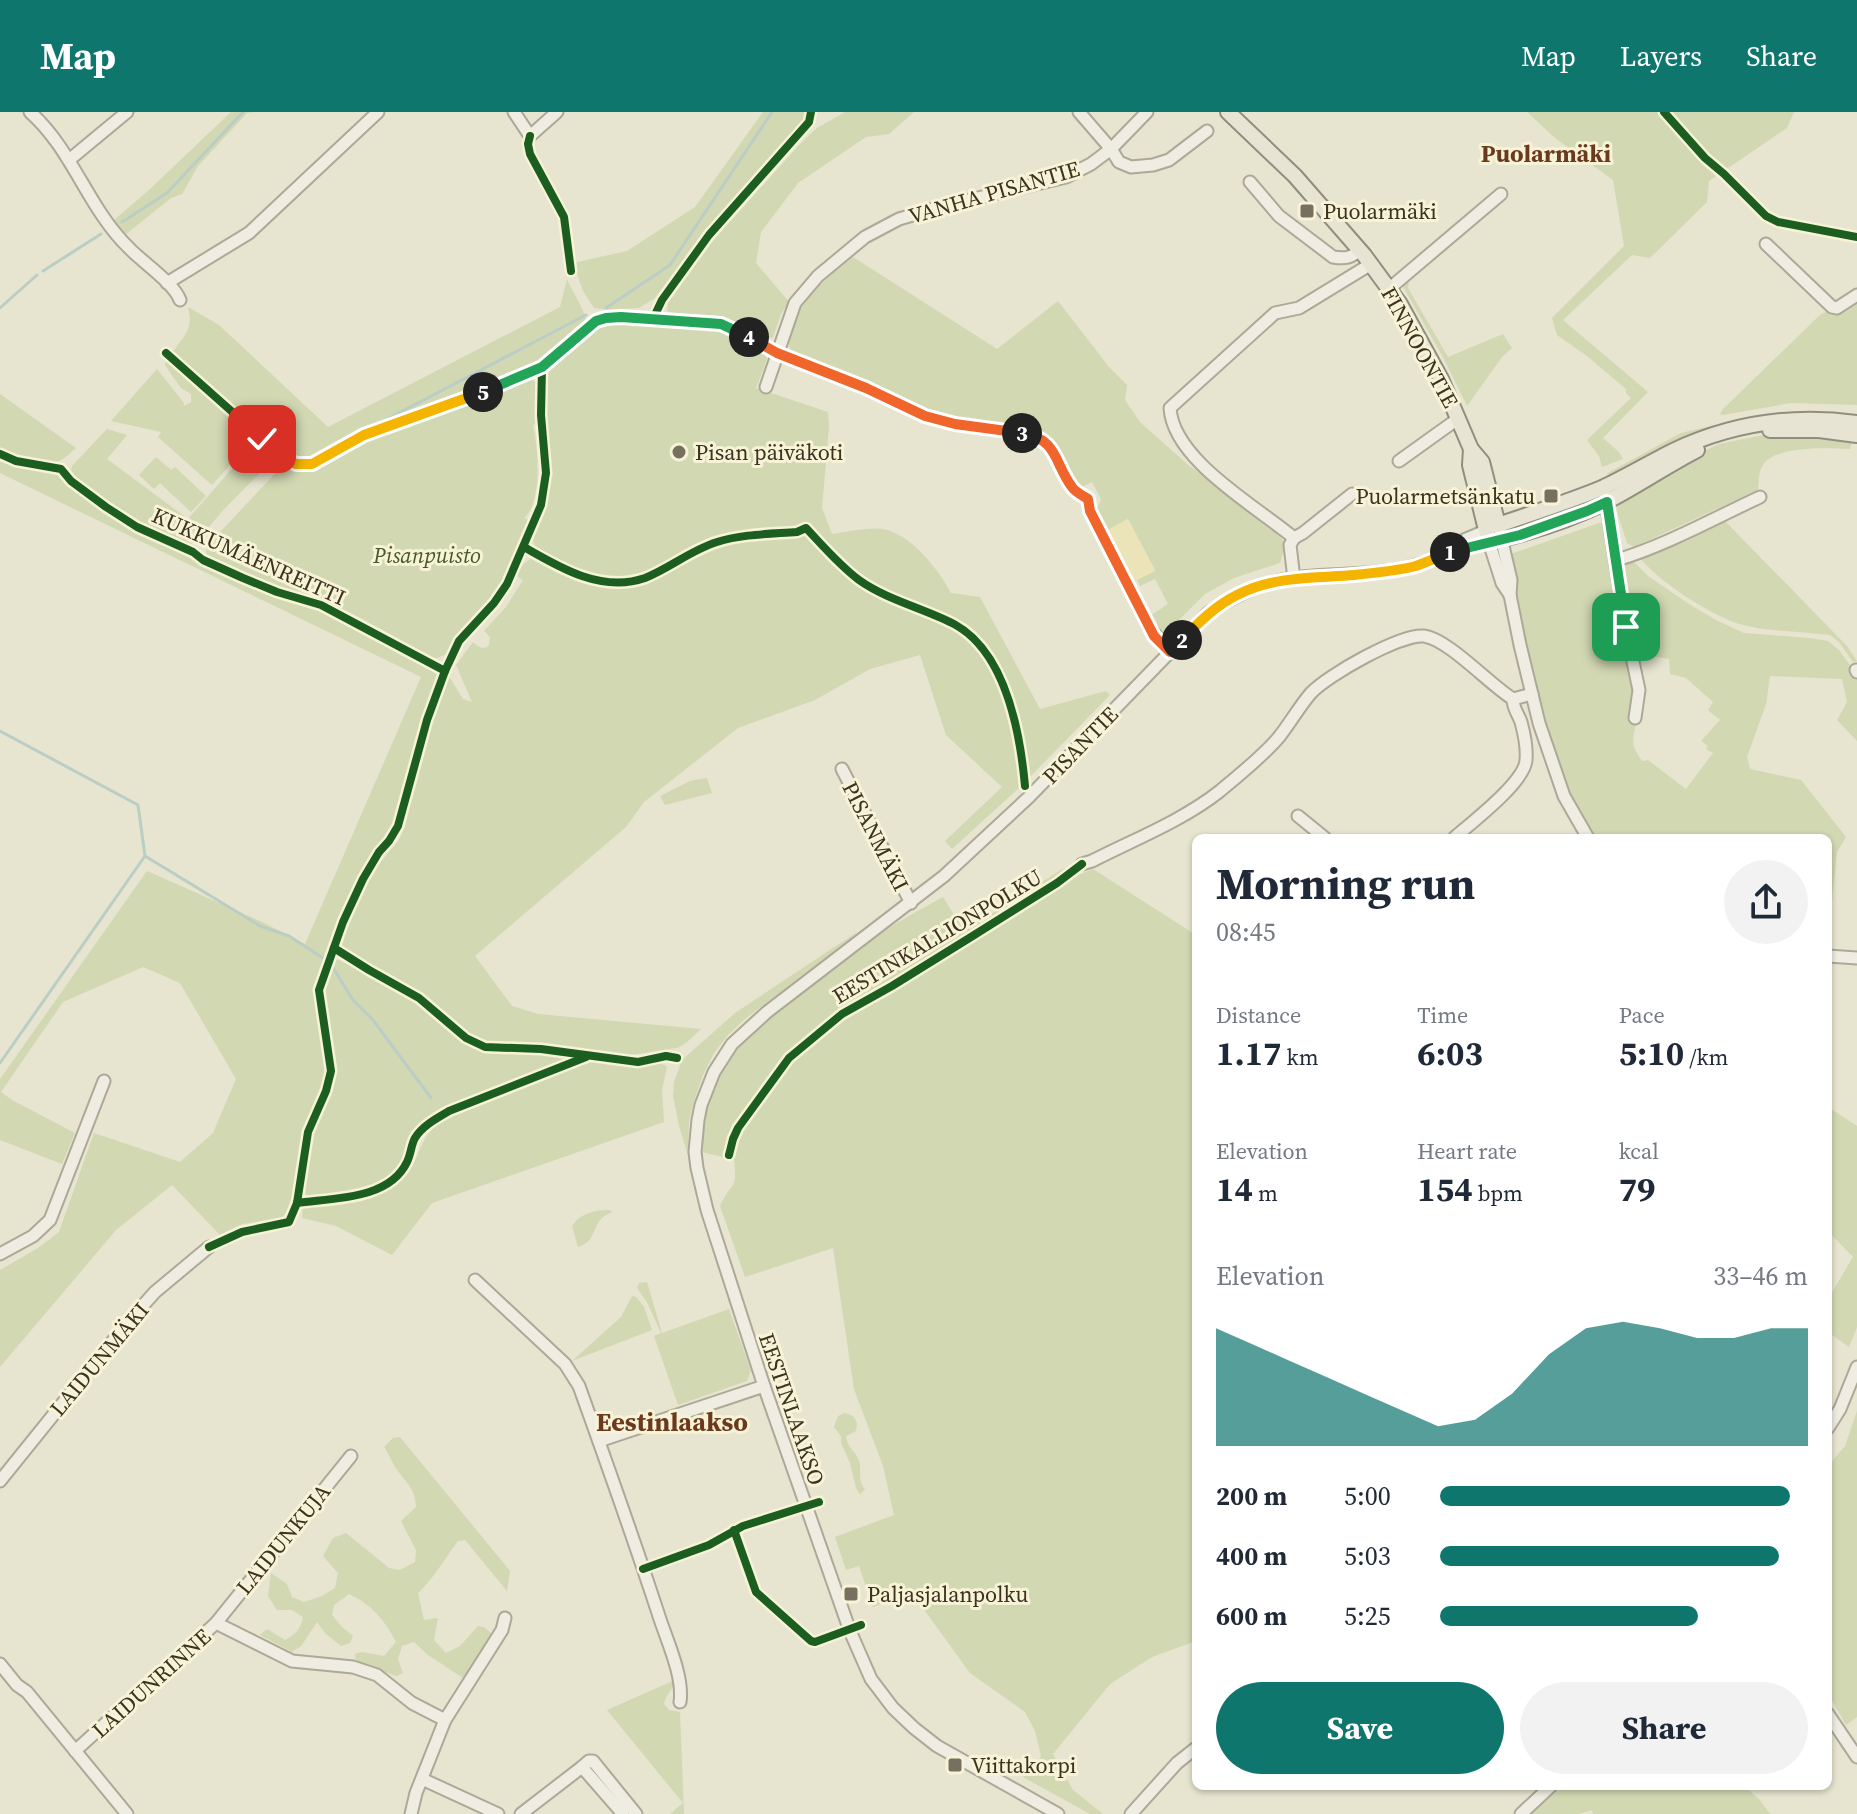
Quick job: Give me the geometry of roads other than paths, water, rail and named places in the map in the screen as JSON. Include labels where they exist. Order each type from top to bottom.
[{"type":"main road","name":"FINNOONTIE","points":[[1228,112],[1286,166],[1390,288],[1459,418],[1471,449],[1470,465],[1494,534]]},
{"type":"main road","points":[[1494,534],[1563,520],[1693,442],[1775,421],[1810,418],[1857,423]]},
{"type":"main road","points":[[1605,494],[1725,438],[1769,430],[1819,430],[1857,435]]},
{"type":"street","points":[[30,112],[53,135],[108,224],[177,292],[180,300]]},
{"type":"street","points":[[69,160],[127,112]]},
{"type":"street","points":[[167,283],[249,233],[378,112]]},
{"type":"street","points":[[514,112],[530,136],[557,112]]},
{"type":"street","points":[[1079,112],[1124,166],[1153,165],[1169,160],[1207,131]]},
{"type":"street","name":"VANHA PISANTIE","points":[[766,387],[795,303],[818,276],[865,237],[899,219],[1066,177],[1111,149],[1147,112]]},
{"type":"street","points":[[1250,182],[1279,216],[1333,257],[1343,259],[1360,250]]},
{"type":"street","points":[[1390,288],[1501,194]]},
{"type":"street","points":[[1766,244],[1832,307],[1842,306],[1857,295]]},
{"type":"street","points":[[1294,538],[1193,458],[1171,418],[1170,408],[1275,313],[1299,308],[1371,264]]},
{"type":"street","points":[[1399,461],[1459,418]]},
{"type":"street","points":[[1294,579],[1290,545],[1294,538],[1352,494]]},
{"type":"street","points":[[1605,494],[1625,624],[1639,690],[1635,718]]},
{"type":"street","points":[[1617,560],[1678,536],[1760,497]]},
{"type":"street","points":[[1088,499],[1090,511],[1149,627],[1170,652]]},
{"type":"street","name":"PISANTIE","points":[[701,1105],[714,1072],[732,1044],[767,1012],[944,876],[1029,797],[1208,613],[1237,595],[1269,583],[1391,571],[1413,566],[1494,534]]},
{"type":"street","name":"FINNOONTIE","points":[[1494,534],[1502,583],[1510,595],[1550,758],[1564,796],[1586,834]]},
{"type":"street","points":[[1082,864],[1189,814],[1220,791],[1277,739],[1312,692],[1327,679],[1389,645],[1416,636],[1428,636],[1445,645],[1513,699]]},
{"type":"street","points":[[1513,699],[1532,694]]},
{"type":"street","points":[[1458,834],[1509,788],[1524,767],[1523,731],[1513,699]]},
{"type":"street","name":"PISANMÄKI","points":[[842,769],[911,903]]},
{"type":"street","points":[[1298,816],[1320,834]]},
{"type":"street","points":[[1832,956],[1857,958]]},
{"type":"street","points":[[0,1254],[33,1236],[50,1220],[104,1081]]},
{"type":"street","name":"EESTINLAAKSO","points":[[701,1105],[695,1135],[697,1168],[707,1210],[764,1386],[850,1631],[871,1679],[893,1708],[937,1746],[1058,1814]]},
{"type":"street","name":"LAIDUNMÄKI","points":[[0,1481],[129,1321],[155,1292],[209,1247]]},
{"type":"street","points":[[475,1280],[565,1364],[579,1386],[678,1674],[680,1702]]},
{"type":"street","points":[[1832,1422],[1857,1367]]},
{"type":"street","points":[[599,1441],[764,1386]]},
{"type":"street","name":"LAIDUNKUJA","points":[[216,1623],[351,1456]]},
{"type":"street","points":[[411,1814],[416,1793],[445,1720],[502,1630],[505,1618]]},
{"type":"street","name":"LAIDUNRINNE","points":[[75,1751],[216,1623],[292,1661],[353,1667],[377,1675],[412,1703],[445,1720]]},
{"type":"street","points":[[0,1664],[27,1692],[127,1814]]},
{"type":"street","points":[[1832,1720],[1857,1757]]},
{"type":"street","points":[[1131,1814],[1177,1763],[1192,1751]]},
{"type":"street","points":[[521,1814],[589,1761],[593,1761],[636,1814]]},
{"type":"street","points":[[582,1767],[623,1814]]},
{"type":"street","points":[[422,1779],[498,1814]]},
{"type":"street","points":[[1521,1814],[1547,1790]]},
{"type":"waterway","points":[[122,222],[167,193],[243,112]]},
{"type":"waterway","points":[[606,308],[670,265],[772,112]]},
{"type":"waterway","points":[[43,271],[101,234]]},
{"type":"waterway","points":[[0,308],[37,275]]},
{"type":"waterway","points":[[311,459],[586,315]]},
{"type":"waterway","points":[[0,731],[138,805],[145,856],[0,1063]]},
{"type":"waterway","points":[[145,856],[260,926],[289,936],[323,958]]},
{"type":"waterway","points":[[330,963],[353,1000],[373,1020],[431,1098]]},
{"type":"place","name":"Puolarmäki","points":[[1307,211]]},
{"type":"place","name":"Pisan päiväkoti","points":[[679,452]]},
{"type":"place","name":"Puolarmetsänkatu","points":[[1551,496]]},
{"type":"place","name":"Paljasjalanpolku","points":[[851,1594]]},
{"type":"place","name":"Viittakorpi","points":[[955,1765]]},
{"type":"district","name":"Puolarmäki","points":[[1546,154]]},
{"type":"district","name":"Eestinlaakso","points":[[672,1422]]},
{"type":"park label","name":"Pisanpuisto","points":[[427,555]]}]
